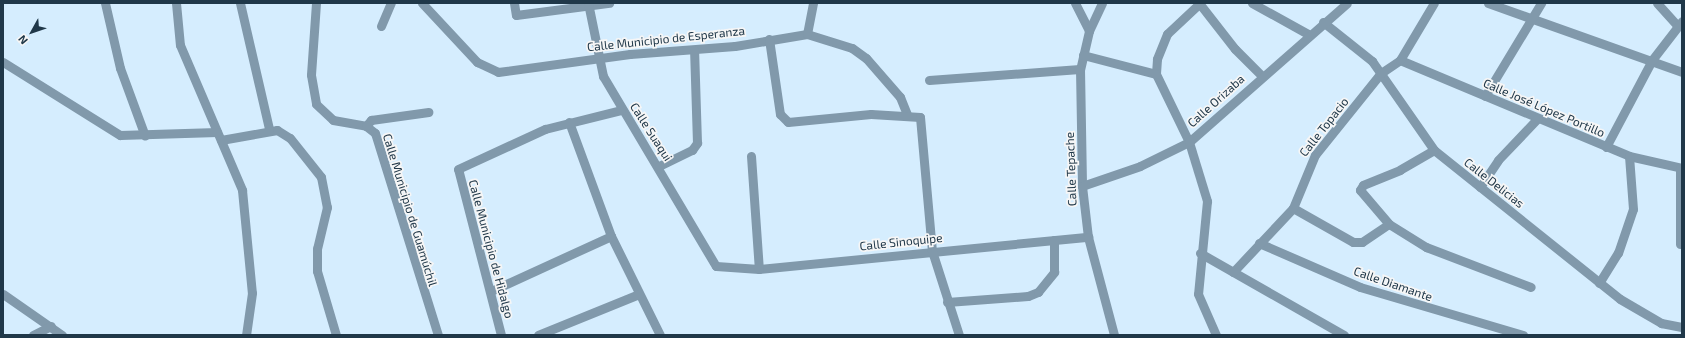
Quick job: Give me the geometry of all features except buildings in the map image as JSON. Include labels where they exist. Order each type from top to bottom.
[{"type":"street","points":[[105,3],[120,68],[145,136]]},
{"type":"street","points":[[176,3],[180,45],[219,136],[238,174],[245,208],[252,293],[246,335]]},
{"type":"street","points":[[240,3],[269,129]]},
{"type":"street","name":"Calle Municipio de Guamúchil","points":[[316,3],[311,75],[316,104],[333,120],[366,126],[378,139],[438,335]]},
{"type":"street","points":[[381,26],[391,3]]},
{"type":"street","name":"Calle Municipio de Esperanza","points":[[422,3],[477,62],[490,71],[597,58],[694,50],[807,34],[852,48],[866,58],[900,97],[908,114]]},
{"type":"street","points":[[514,3],[516,15],[609,3]]},
{"type":"street","points":[[807,34],[813,3]]},
{"type":"street","points":[[1076,3],[1089,31]]},
{"type":"street","name":"Calle Tepache","points":[[1102,3],[1089,31],[1080,69],[1082,186],[1088,237],[1114,335]]},
{"type":"street","points":[[1216,335],[1198,294],[1200,253],[1207,201],[1189,142],[1156,74],[1157,59],[1167,34],[1199,3],[1235,49],[1262,76]]},
{"type":"street","points":[[1252,3],[1308,34]]},
{"type":"street","name":"Calle Orizaba","points":[[1082,186],[1140,166],[1189,142],[1218,119],[1308,34],[1347,3]]},
{"type":"street","points":[[1400,60],[1434,3]]},
{"type":"street","points":[[1488,3],[1652,60],[1682,72]]},
{"type":"street","points":[[1485,96],[1534,19],[1541,3]]},
{"type":"street","points":[[1606,147],[1652,60],[1680,24],[1657,3]]},
{"type":"street","name":"Calle Suaqui","points":[[588,5],[597,58],[621,110],[659,166],[716,266]]},
{"type":"street","name":"Calle Delicias","points":[[1323,22],[1372,61],[1434,150],[1599,283],[1656,320],[1682,327]]},
{"type":"street","points":[[769,39],[780,114],[788,122],[908,114],[920,117],[932,251],[959,335]]},
{"type":"street","points":[[659,166],[692,150],[697,143],[694,50]]},
{"type":"street","points":[[1083,55],[1156,74]]},
{"type":"street","name":"Calle Topacio","points":[[1233,272],[1293,208],[1315,155],[1381,73],[1400,60]]},
{"type":"street","name":"Calle José López Portillo","points":[[1400,60],[1537,119],[1629,156],[1681,168]]},
{"type":"street","points":[[3,62],[114,133],[145,136],[219,136],[269,129],[290,138],[325,187],[327,207],[316,266],[336,335]]},
{"type":"street","points":[[929,80],[1080,69]]},
{"type":"street","points":[[621,110],[570,122],[611,236],[660,335]]},
{"type":"street","points":[[366,126],[371,120],[428,112]]},
{"type":"street","points":[[1480,187],[1498,160],[1537,119]]},
{"type":"street","name":"Calle Municipio de Hidalgo","points":[[501,335],[491,291],[458,169],[532,134],[570,122]]},
{"type":"street","points":[[1434,150],[1400,170],[1363,185],[1360,190],[1389,224],[1426,247],[1531,287]]},
{"type":"street","points":[[751,156],[759,269]]},
{"type":"street","points":[[1599,283],[1618,253],[1633,209],[1629,156]]},
{"type":"street","points":[[1680,244],[1681,168]]},
{"type":"street","points":[[1293,208],[1353,242],[1362,242],[1389,224]]},
{"type":"street","points":[[491,291],[611,236]]},
{"type":"street","name":"Calle Sinoquipe","points":[[716,266],[759,269],[1088,237]]},
{"type":"street","points":[[948,302],[1028,296],[1038,292],[1054,272],[1054,240]]},
{"type":"street","name":"Calle Diamante","points":[[1259,243],[1360,287],[1523,335]]},
{"type":"street","points":[[1200,253],[1344,335]]},
{"type":"street","points":[[3,294],[62,335]]},
{"type":"street","points":[[538,335],[639,294]]},
{"type":"street","points":[[33,335],[51,326]]}]
